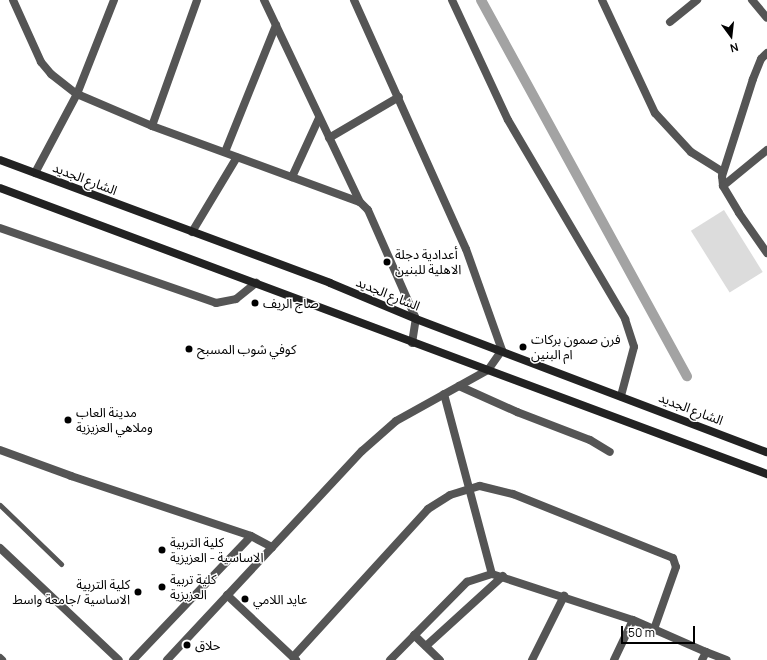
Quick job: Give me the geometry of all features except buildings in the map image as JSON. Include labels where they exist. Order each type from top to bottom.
[{"type":"main road","name":"الشارع الجديد","points":[[0,160],[330,283],[416,319],[502,350],[767,452]]},
{"type":"main road","points":[[0,188],[256,283],[412,343],[767,474]]},
{"type":"street","points":[[13,0],[41,62],[51,74],[77,94],[152,126],[360,202]]},
{"type":"street","points":[[35,173],[77,94],[114,0]]},
{"type":"street","points":[[152,126],[198,0]]},
{"type":"street","points":[[264,0],[360,202],[368,210],[416,319],[412,343]]},
{"type":"street","points":[[171,659],[227,595],[382,432],[444,394],[488,370],[502,350],[466,249],[399,97],[354,0]]},
{"type":"street","points":[[452,0],[508,120],[625,319],[634,347],[622,396]]},
{"type":"street","points":[[602,0],[655,113],[691,152],[722,171]]},
{"type":"street","points":[[670,22],[697,0]]},
{"type":"street","points":[[752,0],[767,18]]},
{"type":"street","points":[[225,152],[276,25]]},
{"type":"street","points":[[766,250],[739,213],[723,186],[722,171],[752,80],[761,59],[767,53]]},
{"type":"street","points":[[329,138],[399,97]]},
{"type":"street","points":[[292,177],[319,118]]},
{"type":"street","points":[[723,186],[767,150]]},
{"type":"street","points":[[192,232],[238,157]]},
{"type":"street","points":[[0,228],[216,303],[236,299],[256,283]]},
{"type":"street","points":[[459,386],[517,412],[590,440],[610,452]]},
{"type":"street","points":[[444,394],[492,574]]},
{"type":"street","points":[[0,450],[71,476],[251,536],[272,547]]},
{"type":"street","points":[[227,595],[294,659],[428,509],[450,495],[469,488],[480,486],[514,494],[673,558],[676,567],[654,630]]},
{"type":"street","points":[[133,660],[251,536]]},
{"type":"street","points":[[0,548],[119,660]]},
{"type":"street","points":[[390,660],[467,582],[492,574],[503,576],[633,620],[704,656],[727,660]]},
{"type":"street","points":[[426,646],[503,576]]},
{"type":"street","points":[[532,660],[564,596]]},
{"type":"street","points":[[614,660],[633,620]]},
{"type":"street","points":[[414,635],[440,660]]},
{"type":"lane","points":[[0,505],[61,564]]},
{"type":"shaded area","points":[[724,210],[763,272],[730,293],[691,231]]},
{"type":"waterway","points":[[481,0],[687,376]]},
{"type":"place","name":"أعدادية دجلة الاهلية للبنين","points":[[387,262]]},
{"type":"place","name":"صاج الريف","points":[[255,303]]},
{"type":"place","name":"فرن صمون بركات ام البنين","points":[[523,347]]},
{"type":"place","name":"كوفي شوب المسبح","points":[[189,349]]},
{"type":"place","name":"مدينة العاب وملاهي العزيزية","points":[[68,420]]},
{"type":"place","name":"كلية التربية الاساسية - العزيزية","points":[[162,550]]},
{"type":"place","name":"كلية تربية العزيزية","points":[[162,587]]},
{"type":"place","name":"كلية التربية الاساسية /جامعة واسط","points":[[138,592]]},
{"type":"place","name":"عايد اللامي","points":[[245,599]]},
{"type":"place","name":"حلاق","points":[[187,645]]}]
